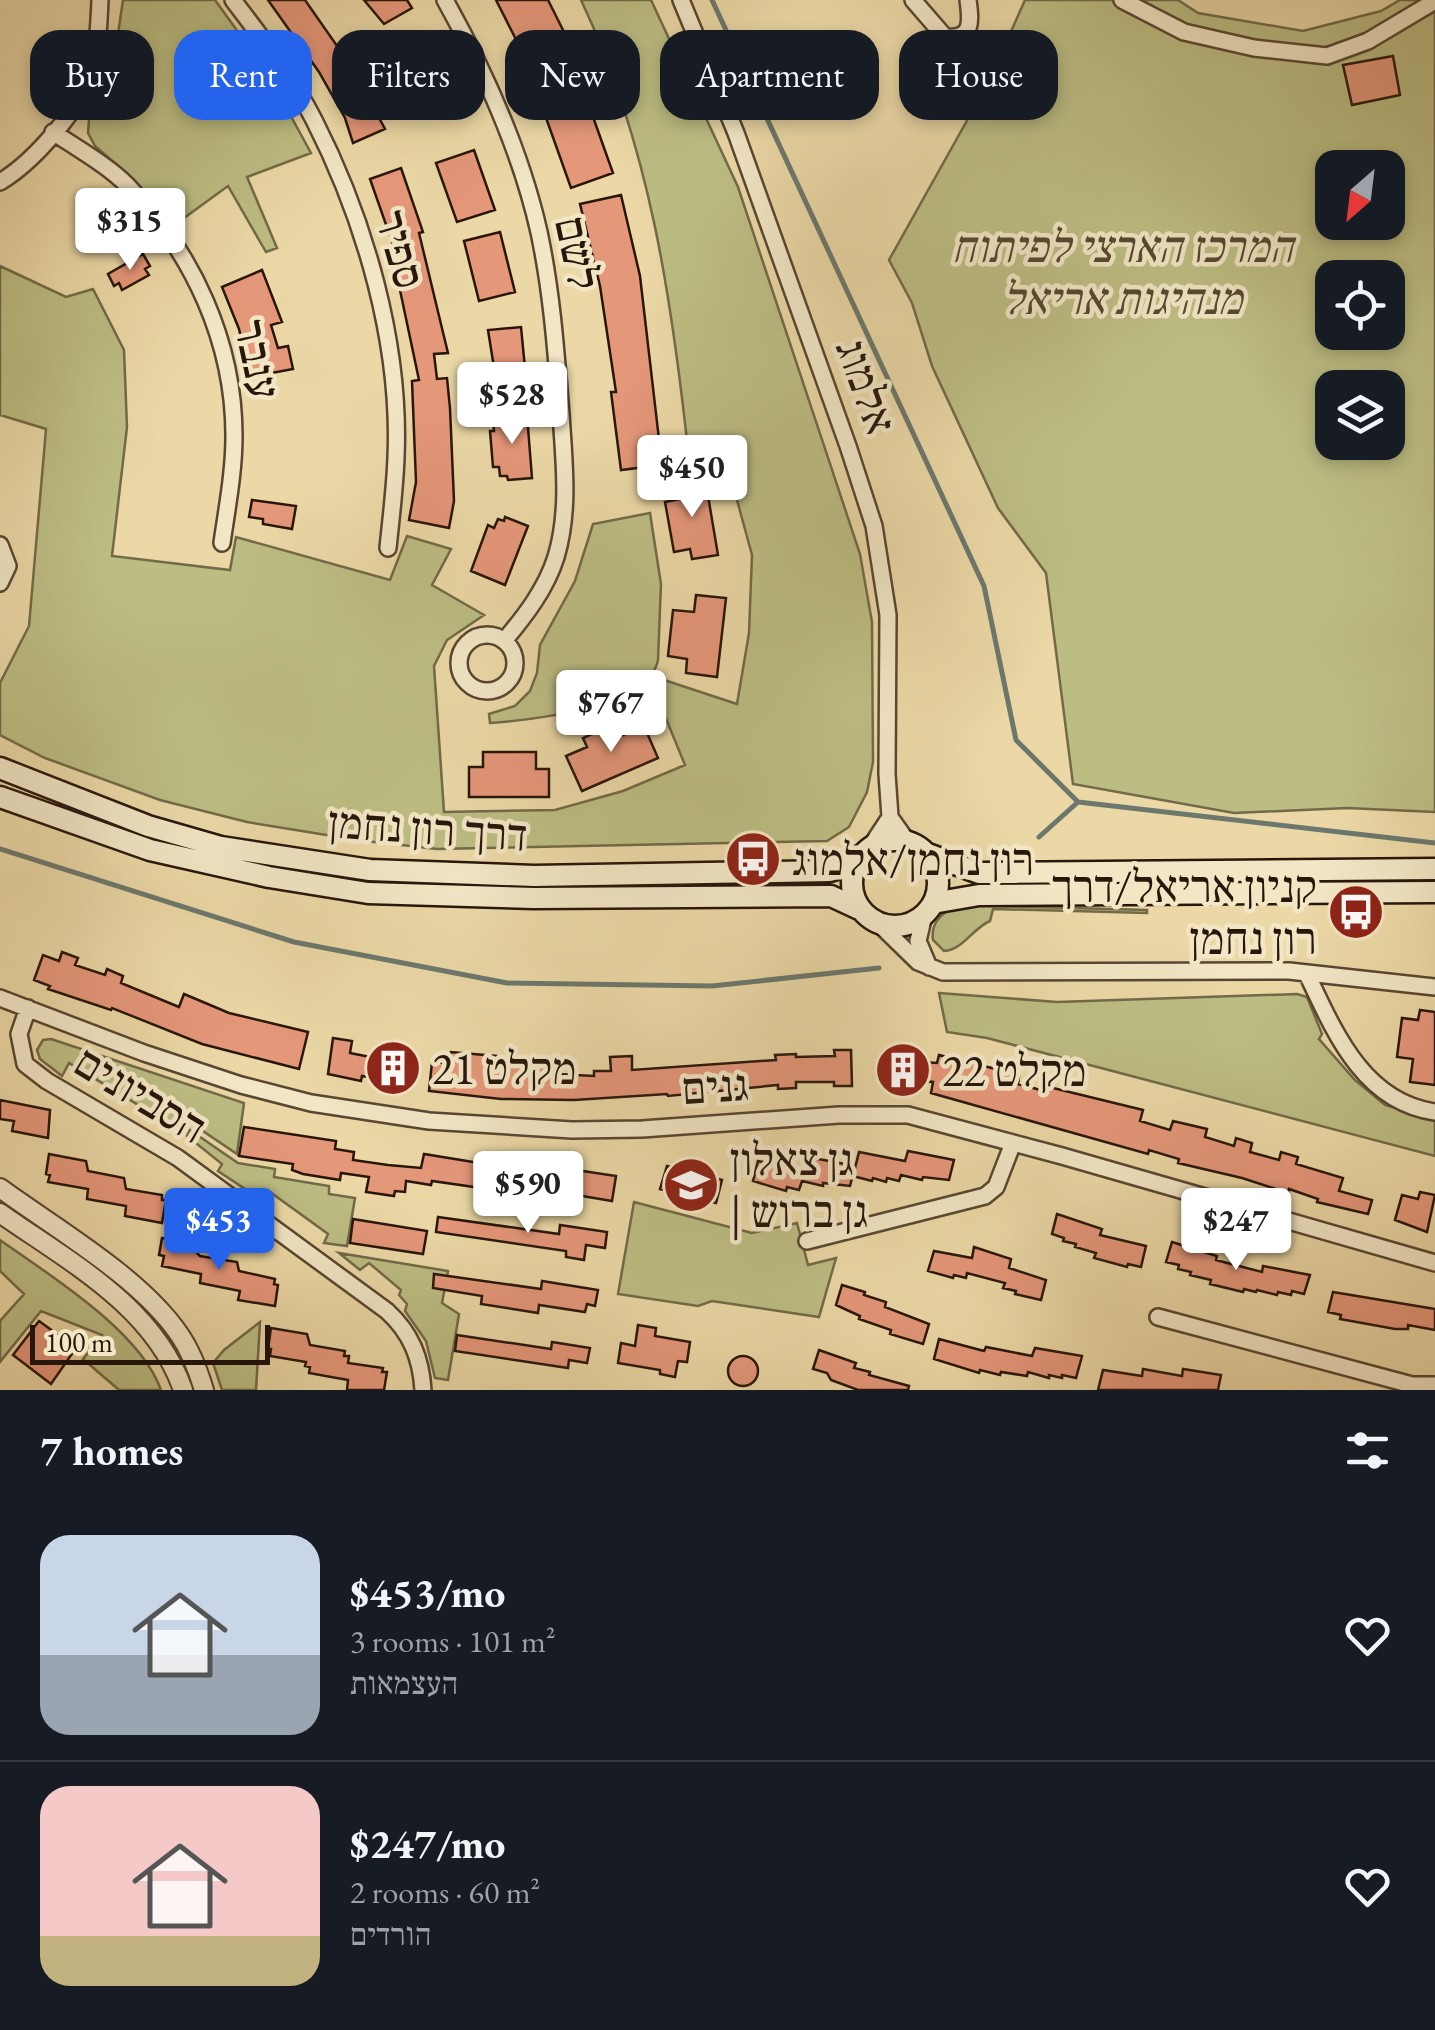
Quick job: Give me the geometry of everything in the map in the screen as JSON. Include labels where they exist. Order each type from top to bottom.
[{"type":"main road","name":"דרך רון נחמן","points":[[0,768],[148,826],[222,846],[370,870],[534,876],[830,871],[848,866],[866,850]]},
{"type":"main road","name":"דרך רון נחמן","points":[[0,797],[150,850],[368,893],[534,898],[831,896],[860,908]]},
{"type":"main road","points":[[1435,869],[979,872],[892,838],[866,850],[851,881],[860,908],[878,923],[902,926],[929,909],[978,895],[1435,892]]},
{"type":"main road","points":[[928,854],[938,878],[929,909]]},
{"type":"street","points":[[0,182],[17,172],[84,90],[92,72],[100,0]]},
{"type":"street","name":"ספיר","points":[[233,0],[314,120],[352,207],[366,252],[393,384],[396,456],[388,548]]},
{"type":"street","name":"לשם","points":[[445,0],[469,44],[509,138],[538,229],[556,330],[564,524],[556,559],[541,591],[504,641]]},
{"type":"street","name":"אלמוג","points":[[681,0],[736,133],[874,526],[888,615],[890,817]]},
{"type":"street","points":[[913,0],[945,38],[958,38],[967,34],[971,23],[968,0]]},
{"type":"street","points":[[1122,0],[1184,32],[1254,48],[1327,56],[1368,42],[1435,1]]},
{"type":"street","name":"ענבר","points":[[53,132],[126,184],[190,266],[210,308],[233,399],[232,476],[222,544]]},
{"type":"street","points":[[0,545],[8,566],[0,583]]},
{"type":"street","points":[[866,850],[890,817],[906,841]]},
{"type":"street","points":[[929,909],[918,941],[929,967]]},
{"type":"street","points":[[878,923],[918,962],[943,972],[1306,974],[1435,988]]},
{"type":"street","points":[[1306,974],[1363,1074],[1395,1099],[1435,1112]]},
{"type":"street","points":[[1327,1016],[1336,976]]},
{"type":"street","name":"גנים","points":[[0,998],[241,1085],[311,1102],[429,1121],[572,1130],[839,1115],[908,1115],[1435,1263]]},
{"type":"street","name":"הסביונים","points":[[28,1008],[19,1034],[25,1064],[193,1168],[387,1312],[400,1323],[418,1354],[422,1390]]},
{"type":"street","points":[[807,1241],[985,1196],[996,1187],[1013,1142]]},
{"type":"street","points":[[0,1188],[157,1306],[180,1334],[204,1390]]},
{"type":"street","points":[[0,1213],[126,1304],[162,1346],[183,1390]]},
{"type":"street","points":[[1158,1317],[1412,1385],[1435,1385]]},
{"type":"green space","points":[[123,0],[215,0],[237,30],[174,30],[174,120],[293,120],[311,153],[247,177],[277,248],[266,252],[228,186],[173,226],[134,180],[95,146],[88,133],[89,120],[154,120],[154,30],[119,30]]},
{"type":"green space","points":[[581,0],[651,0],[665,30],[660,30],[660,120],[707,120],[738,187],[860,554],[872,622],[873,762],[867,792],[849,827],[827,841],[437,849],[247,822],[160,800],[45,758],[0,735],[0,683],[29,626],[46,429],[0,415],[0,266],[66,297],[93,289],[124,350],[127,427],[112,556],[230,570],[236,537],[390,580],[407,536],[451,549],[432,585],[484,615],[447,640],[434,666],[444,812],[555,810],[623,791],[685,765],[653,687],[661,679],[737,704],[749,633],[752,555],[724,452],[689,459],[666,282],[628,120],[640,120],[640,30],[594,30]]},
{"type":"green space","name":"המרכז הארצי לפיתוח מנהיגות אריאל","points":[[1025,0],[1178,0],[1198,13],[1303,31],[1381,11],[1400,0],[1435,0],[1435,812],[1347,808],[1234,813],[1073,784],[1046,573],[998,508],[932,366],[912,303],[889,260],[967,120],[1058,120],[1058,30],[1012,30]]},
{"type":"green space","points":[[650,513],[661,584],[658,660],[650,676],[634,690],[586,708],[490,723],[489,714],[515,706],[530,691],[537,673],[540,645],[575,581],[593,524]]},
{"type":"green space","points":[[963,905],[1147,913],[993,909],[990,921],[957,947],[944,951],[933,940],[936,922],[950,909]]},
{"type":"green space","points":[[939,993],[1057,1002],[1297,994],[1307,997],[1322,1034],[1319,1039],[1355,1080],[1385,1105],[1435,1120],[1435,1156],[987,1038],[947,1032]]},
{"type":"green space","points":[[51,1039],[244,1103],[237,1154],[188,1121],[181,1131],[69,1063],[62,1076],[40,1059],[37,1050],[43,1040]]},
{"type":"green space","points":[[190,1130],[238,1163],[275,1169],[274,1177],[329,1186],[329,1194],[355,1198],[347,1246],[324,1243],[328,1234],[270,1192],[263,1201],[218,1171],[222,1164],[187,1136]]},
{"type":"green space","points":[[634,1202],[752,1233],[797,1223],[808,1265],[836,1258],[819,1317],[712,1301],[698,1306],[618,1294]]},
{"type":"green space","points":[[0,1240],[114,1326],[150,1368],[161,1390],[119,1390],[83,1359],[102,1335],[41,1311],[0,1362],[0,1321],[24,1294],[0,1271]]},
{"type":"green space","points":[[339,1253],[448,1271],[442,1303],[459,1314],[448,1380],[435,1378],[426,1341],[405,1311],[407,1304],[399,1295],[401,1290],[369,1263],[360,1270]]},
{"type":"green space","points":[[260,1322],[256,1390],[222,1390],[213,1363]]},
{"type":"building","points":[[268,0],[305,0],[332,39],[332,95],[312,62],[312,30],[289,30]]},
{"type":"building","points":[[364,0],[407,0],[412,8],[384,24]]},
{"type":"building","points":[[496,0],[548,0],[563,30],[511,30]]},
{"type":"building","points":[[1393,56],[1400,95],[1352,105],[1343,65]]},
{"type":"building","points":[[346,120],[380,120],[385,129],[353,143]]},
{"type":"building","points":[[547,120],[594,120],[613,173],[571,188]]},
{"type":"building","points":[[474,150],[495,210],[457,222],[436,163]]},
{"type":"building","points":[[401,168],[423,232],[419,233],[448,353],[434,354],[437,379],[447,378],[450,408],[454,501],[449,528],[409,520],[416,482],[412,381],[419,380],[393,257],[397,256],[370,179]]},
{"type":"building","points":[[621,195],[640,276],[662,465],[621,470],[611,392],[616,392],[600,286],[580,204]]},
{"type":"building","points":[[500,232],[515,292],[479,301],[464,241]]},
{"type":"building","points":[[143,254],[150,266],[145,269],[149,275],[122,290],[119,283],[114,286],[108,274]]},
{"type":"building","points":[[262,270],[282,322],[271,325],[278,348],[288,346],[293,369],[250,377],[239,329],[222,287]]},
{"type":"building","points":[[521,327],[527,389],[494,393],[496,380],[488,330]]},
{"type":"building","points":[[527,415],[532,478],[508,480],[507,476],[500,476],[499,467],[493,467],[493,417]]},
{"type":"building","points":[[705,478],[718,555],[692,559],[690,549],[674,552],[665,502],[680,499],[677,483]]},
{"type":"building","points":[[252,500],[296,506],[292,529],[249,517]]},
{"type":"building","points":[[505,517],[528,526],[505,585],[471,571],[488,525],[494,528],[498,519],[504,521]]},
{"type":"building","points":[[696,595],[726,598],[717,677],[686,673],[687,659],[668,656],[673,610],[694,612]]},
{"type":"building","points":[[618,722],[623,735],[644,726],[658,758],[582,791],[566,756],[587,747],[583,738]]},
{"type":"building","points":[[483,752],[536,752],[536,769],[549,769],[549,797],[469,797],[469,767],[483,767]]},
{"type":"building","points":[[62,952],[78,958],[75,965],[105,975],[107,969],[123,976],[121,983],[179,1007],[184,994],[229,1013],[308,1032],[299,1069],[202,1044],[112,1008],[48,989],[50,986],[34,980],[43,955],[59,961]]},
{"type":"building","points":[[1420,1010],[1435,1012],[1435,1085],[1410,1082],[1413,1059],[1397,1057],[1402,1018],[1418,1020]]},
{"type":"building","points":[[333,1038],[352,1041],[350,1053],[405,1064],[402,1083],[328,1074]]},
{"type":"building","points":[[834,1050],[851,1050],[852,1086],[796,1082],[796,1088],[778,1089],[778,1085],[574,1100],[501,1099],[429,1091],[432,1062],[450,1063],[451,1052],[496,1056],[496,1064],[557,1063],[557,1074],[594,1076],[594,1071],[611,1071],[610,1057],[632,1056],[632,1070],[776,1060],[775,1055],[835,1056]]},
{"type":"building","points":[[939,1055],[1004,1071],[1019,1077],[1018,1084],[1048,1092],[1049,1087],[1143,1110],[1140,1121],[1170,1130],[1173,1121],[1207,1129],[1205,1137],[1234,1146],[1236,1138],[1252,1143],[1250,1152],[1279,1160],[1281,1152],[1298,1157],[1296,1164],[1343,1178],[1339,1191],[1372,1200],[1368,1214],[1317,1202],[1318,1199],[1289,1189],[1288,1193],[1178,1163],[1179,1159],[1149,1150],[1148,1154],[931,1093],[933,1082],[891,1079],[893,1060],[937,1063]]},
{"type":"building","points":[[0,1100],[50,1110],[48,1138],[12,1131],[14,1121],[0,1119]]},
{"type":"building","points":[[244,1127],[336,1141],[335,1149],[354,1152],[353,1160],[388,1165],[421,1168],[424,1154],[522,1170],[523,1162],[616,1176],[612,1201],[511,1184],[509,1192],[432,1181],[431,1185],[406,1181],[405,1192],[395,1191],[394,1196],[366,1192],[369,1177],[341,1173],[340,1180],[303,1174],[292,1170],[293,1164],[239,1156]]},
{"type":"building","points":[[908,1151],[954,1160],[949,1180],[901,1175],[899,1181],[887,1178],[886,1182],[853,1176],[859,1152],[905,1161]]},
{"type":"building","points":[[49,1154],[86,1161],[88,1171],[124,1178],[126,1189],[162,1195],[162,1200],[166,1200],[162,1223],[125,1216],[126,1206],[87,1199],[88,1189],[48,1182]]},
{"type":"building","points":[[808,1157],[855,1166],[850,1186],[802,1181],[799,1190],[787,1187],[786,1191],[753,1181],[758,1161],[804,1170]]},
{"type":"building","name":"גן צאלון | גן ברוש","points":[[667,1166],[722,1180],[716,1203],[703,1200],[702,1205],[670,1197],[672,1192],[660,1189]]},
{"type":"building","points":[[1420,1192],[1435,1195],[1427,1232],[1395,1220],[1402,1195],[1418,1199]]},
{"type":"building","points":[[1057,1214],[1102,1229],[1100,1235],[1146,1246],[1141,1267],[1094,1258],[1096,1253],[1063,1241],[1064,1238],[1052,1234]]},
{"type":"building","points":[[438,1217],[559,1234],[560,1225],[607,1232],[605,1248],[586,1245],[584,1260],[566,1257],[566,1251],[436,1232]]},
{"type":"building","points":[[353,1219],[427,1231],[423,1254],[350,1243]]},
{"type":"building","points":[[162,1238],[198,1245],[200,1256],[237,1262],[239,1271],[275,1279],[275,1306],[238,1300],[240,1291],[200,1283],[201,1274],[162,1266]]},
{"type":"building","points":[[1172,1242],[1217,1256],[1216,1260],[1262,1272],[1263,1266],[1310,1275],[1304,1294],[1292,1291],[1291,1295],[1277,1295],[1244,1289],[1243,1292],[1210,1284],[1211,1280],[1190,1275],[1191,1272],[1178,1269],[1179,1265],[1166,1262]]},
{"type":"building","points":[[974,1247],[1011,1259],[1009,1268],[1046,1280],[1041,1300],[1015,1294],[1016,1291],[1003,1288],[1005,1283],[967,1273],[966,1278],[953,1278],[928,1271],[934,1251],[972,1258]]},
{"type":"building","points":[[434,1274],[541,1289],[542,1281],[598,1290],[595,1306],[587,1304],[585,1312],[539,1305],[538,1313],[481,1304],[482,1296],[433,1288]]},
{"type":"building","points":[[842,1285],[865,1292],[864,1295],[886,1302],[885,1307],[929,1324],[923,1344],[890,1334],[891,1330],[859,1319],[860,1316],[836,1305]]},
{"type":"building","points":[[1333,1292],[1435,1309],[1435,1330],[1408,1325],[1408,1329],[1395,1329],[1340,1319],[1341,1315],[1328,1312]]},
{"type":"building","points":[[39,1321],[76,1348],[51,1384],[13,1355]]},
{"type":"building","points":[[638,1325],[656,1328],[655,1336],[690,1342],[687,1362],[678,1361],[675,1377],[660,1374],[660,1370],[618,1363],[621,1343],[635,1346]]},
{"type":"building","points":[[271,1328],[307,1334],[310,1345],[345,1351],[348,1363],[383,1368],[382,1372],[387,1372],[384,1390],[347,1390],[348,1380],[309,1373],[306,1362],[270,1356]]},
{"type":"building","points":[[457,1335],[551,1349],[552,1342],[590,1348],[587,1363],[569,1360],[568,1368],[455,1351]]},
{"type":"building","points":[[939,1339],[984,1351],[986,1347],[1032,1356],[1035,1348],[1082,1356],[1076,1378],[1049,1378],[1028,1372],[1027,1376],[980,1370],[979,1373],[934,1359]]},
{"type":"building","points":[[819,1350],[856,1363],[854,1368],[870,1372],[869,1375],[909,1386],[908,1390],[858,1390],[831,1380],[827,1373],[813,1369]]},
{"type":"building","points":[[743,1356],[754,1360],[758,1371],[754,1382],[743,1386],[732,1382],[728,1371],[732,1360]]},
{"type":"building","points":[[1143,1369],[1182,1376],[1183,1369],[1221,1375],[1218,1390],[1098,1390],[1103,1370],[1142,1376]]},
{"type":"waterway","points":[[712,0],[984,586],[1016,740],[1078,802]]},
{"type":"waterway","points":[[1039,837],[1078,802],[1435,843]]},
{"type":"waterway","points":[[0,849],[294,942],[507,983],[712,986],[879,968]]},
{"type":"place","name":"רון נחמן/אלמוג","points":[[753,859]]},
{"type":"place","name":"קניון אריאל/דרך רון נחמן","points":[[1356,912]]},
{"type":"place","name":"מקלט 21","points":[[393,1068]]},
{"type":"place","name":"מקלט 22","points":[[903,1070]]},
{"type":"place","name":"גן צאלון | גן ברוש","points":[[691,1185]]}]
